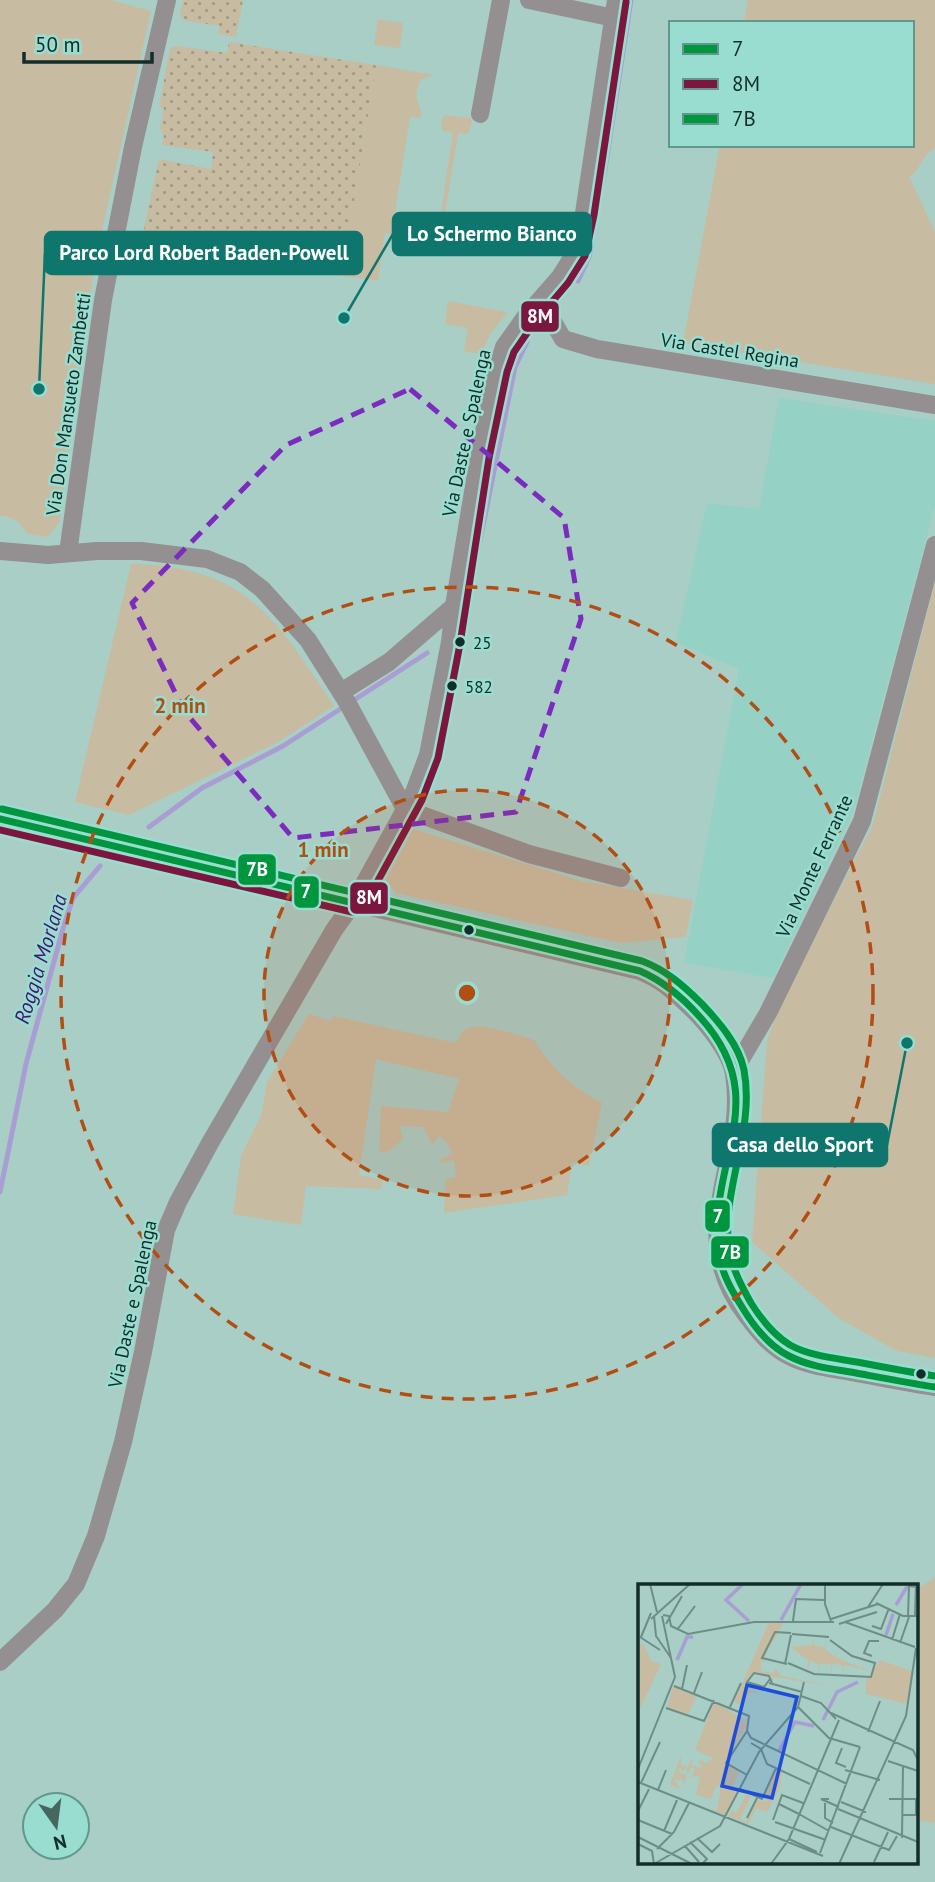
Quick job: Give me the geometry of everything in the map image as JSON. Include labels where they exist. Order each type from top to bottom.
[{"type":"street","points":[[480,114],[501,0]]},
{"type":"street","points":[[529,0],[614,18]]},
{"type":"street","name":"Via Daste e Spalenga","points":[[0,1661],[55,1610],[76,1584],[96,1536],[123,1443],[166,1230],[178,1202],[230,1108],[334,930],[354,902],[414,795],[428,755],[450,642],[479,456],[497,369],[504,347],[526,316],[560,277],[575,253],[584,213],[617,0]]},
{"type":"street","name":"Via Don Mansueto Zambetti","points":[[68,553],[103,300],[133,148],[165,8]]},
{"type":"street","name":"Via Castel Regina","points":[[541,301],[563,339],[597,348],[935,405]]},
{"type":"street","name":"Via Monte Ferrante","points":[[734,1072],[768,1013],[862,821],[935,545]]},
{"type":"street","points":[[0,551],[48,555],[141,551],[207,559],[240,572],[262,589],[308,640],[348,704],[404,809],[529,854],[621,878]]},
{"type":"street","points":[[348,704],[389,662],[454,606]]},
{"type":"street","points":[[0,819],[640,971],[659,979],[703,1020],[728,1057],[734,1072],[734,1125],[717,1223],[719,1258],[734,1298],[775,1348],[792,1358],[810,1364],[935,1387]]},
{"type":"highlighted area","points":[[410,389],[564,518],[581,619],[516,812],[293,838],[184,711],[132,603],[286,445]]},
{"type":"shaded area","points":[[0,0],[111,0],[151,11],[95,262],[60,521],[48,537],[28,534],[16,521],[0,516]]},
{"type":"shaded area","points":[[183,0],[243,0],[236,37],[218,34],[220,26],[181,18]]},
{"type":"shaded area","points":[[748,0],[935,0],[935,148],[927,154],[914,174],[909,176],[935,232],[935,384],[683,343],[720,147],[914,147],[914,21],[744,21]]},
{"type":"shaded area","points":[[378,19],[403,23],[400,48],[374,45]]},
{"type":"shaded area","points":[[229,42],[376,65],[342,276],[141,243],[159,159],[211,169],[213,152],[162,145],[164,136],[160,128],[164,108],[159,107],[170,48],[177,46],[227,53]]},
{"type":"shaded area","points":[[376,65],[434,75],[421,80],[418,87],[421,118],[410,117],[394,219],[408,222],[410,237],[385,233],[378,281],[342,276]]},
{"type":"shaded area","points":[[446,115],[470,118],[472,122],[468,134],[458,133],[445,213],[456,218],[452,231],[425,225],[427,213],[441,212],[453,133],[443,131],[441,127]]},
{"type":"shaded area","points":[[448,301],[508,312],[491,333],[481,354],[464,351],[468,328],[445,324]]},
{"type":"shaded area","points":[[779,398],[935,421],[935,505],[853,812],[773,978],[684,963],[739,669],[676,642],[707,503],[759,509]]},
{"type":"shaded area","points":[[131,564],[171,567],[203,575],[231,587],[254,603],[294,647],[334,706],[280,741],[129,815],[75,802]]},
{"type":"shaded area","points":[[935,582],[935,1358],[897,1351],[840,1319],[752,1242],[767,1041],[783,998],[873,825]]},
{"type":"shaded area","points":[[410,828],[581,881],[693,900],[686,937],[621,943],[396,893],[386,881],[387,865]]},
{"type":"shaded area","points":[[309,1014],[331,1021],[333,1016],[456,1043],[466,1029],[472,1027],[499,1030],[534,1040],[564,1076],[602,1103],[589,1166],[572,1162],[567,1195],[444,1213],[446,1179],[456,1177],[454,1160],[441,1163],[440,1160],[452,1154],[448,1144],[439,1136],[432,1145],[424,1127],[400,1126],[403,1139],[388,1152],[379,1151],[381,1106],[448,1112],[459,1079],[376,1059],[359,1175],[383,1180],[381,1189],[306,1186],[301,1225],[233,1214],[241,1156],[262,1113],[267,1082]]},
{"type":"shaded area","points":[[935,1577],[935,1823],[918,1820],[918,1589]]},
{"type":"waterway","name":"Roggia Morlana","points":[[578,281],[589,257],[631,0]]},
{"type":"waterway","name":"Roggia Morlana","points":[[466,610],[515,367],[527,342]]},
{"type":"waterway","name":"Roggia Morlana","points":[[149,827],[202,788],[283,746],[427,653]]},
{"type":"waterway","name":"Roggia Morlana","points":[[0,1192],[26,1064],[64,925],[73,898],[100,866]]},
{"type":"transit line","name":"8M","points":[[0,830],[352,912],[363,908],[422,800],[438,758],[460,644],[489,458],[507,372],[514,352],[534,323],[568,283],[585,256],[594,215],[626,2]]},
{"type":"transit line","name":"7B","points":[[2,809],[642,961],[659,969],[695,997],[728,1034],[744,1070],[745,1117],[732,1186],[728,1232],[734,1267],[755,1309],[779,1336],[790,1345],[806,1352],[935,1376]]},
{"type":"transit line","name":"7","points":[[0,819],[640,971],[657,980],[679,996],[699,1016],[722,1047],[733,1076],[736,1104],[717,1221],[719,1254],[728,1282],[752,1322],[775,1347],[805,1363],[935,1387]]},
{"type":"place","name":"Lo Schermo Bianco","points":[[344,318]]},
{"type":"place","name":"Parco Lord Robert Baden-Powell","points":[[39,389]]},
{"type":"place","name":"25","points":[[460,642]]},
{"type":"place","name":"582","points":[[452,686]]},
{"type":"place","name":"Casa dello Sport","points":[[907,1043]]}]
